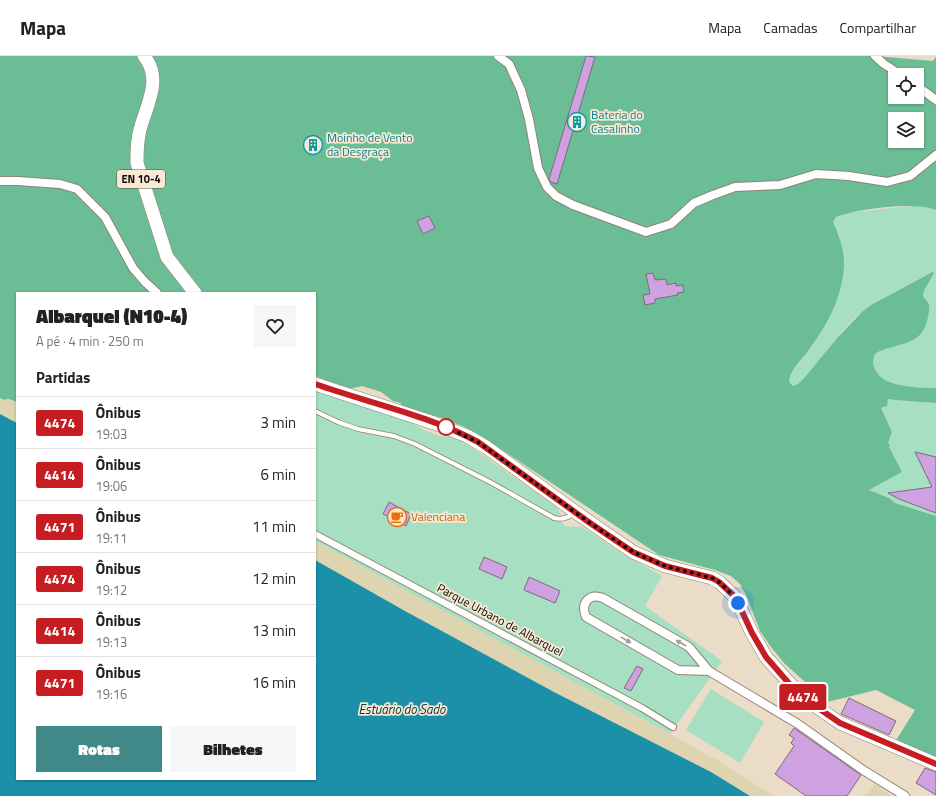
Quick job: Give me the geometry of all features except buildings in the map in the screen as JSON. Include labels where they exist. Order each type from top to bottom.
[{"type":"main road","name":"EN 10-4","points":[[144,56],[152,71],[153,86],[138,138],[137,163],[167,256],[194,292]]},
{"type":"main road","points":[[316,384],[434,423],[467,436],[478,442],[617,542],[645,558],[665,566],[712,578],[719,582],[730,592],[738,603],[752,633],[766,657],[793,688],[808,701],[840,723],[936,764]]},
{"type":"street","points":[[498,56],[509,64],[521,90],[529,119],[538,168],[548,187],[556,196],[573,205],[646,232],[671,224],[694,203],[713,194],[735,187],[780,185],[816,174],[849,176],[887,182],[910,176],[936,155]]},
{"type":"street","points":[[875,56],[891,68]]},
{"type":"street","points":[[924,91],[936,100]]},
{"type":"street","points":[[0,181],[60,184],[77,189],[105,217],[133,268],[156,292]]},
{"type":"street","name":"Parque Urbano de Albarquel","points":[[316,535],[359,559],[636,705],[674,727]]},
{"type":"street","points":[[709,670],[678,670],[586,617],[583,610],[585,603],[590,598],[596,596],[603,598],[689,647],[709,670],[798,724],[863,770],[904,796]]},
{"type":"lane","points":[[316,412],[358,429],[394,436],[415,444],[490,482],[554,518],[567,518],[576,512]]},
{"type":"green space","points":[[0,56],[875,56],[933,61],[936,57],[936,210],[927,207],[914,206],[886,207],[858,211],[836,217],[833,222],[841,242],[844,258],[841,288],[833,310],[822,331],[793,370],[789,382],[793,386],[798,384],[838,337],[862,312],[871,305],[932,272],[934,273],[923,295],[929,307],[929,313],[924,329],[914,339],[878,352],[875,354],[873,361],[874,367],[878,374],[883,379],[890,382],[906,386],[936,388],[936,403],[888,399],[887,406],[881,408],[892,432],[888,443],[890,445],[889,447],[902,472],[869,490],[889,498],[895,503],[936,516],[936,758],[895,742],[915,710],[876,690],[827,702],[784,663],[771,647],[760,631],[746,595],[740,584],[731,576],[715,570],[659,555],[489,441],[465,427],[442,418],[400,406],[401,403],[393,401],[381,392],[362,386],[349,389],[316,376],[316,292],[16,292],[16,402],[8,399],[4,400],[0,398]]},
{"type":"green space","points":[[909,206],[928,206],[936,210],[936,388],[906,386],[883,379],[876,371],[873,361],[875,354],[884,349],[929,310],[929,305],[923,295],[934,273],[932,272],[871,305],[862,312],[845,329],[810,372],[793,386],[789,382],[789,378],[815,342],[829,318],[842,280],[840,238],[833,222],[836,217],[848,213]]},
{"type":"green space","points":[[316,390],[410,421],[424,430],[442,437],[453,436],[461,440],[558,508],[564,526],[582,527],[621,553],[662,576],[645,606],[722,661],[670,734],[316,542]]},
{"type":"green space","points":[[888,399],[936,403],[936,516],[895,503],[889,498],[869,490],[902,472],[888,447],[892,432],[881,408],[886,407]]},
{"type":"green space","points":[[711,689],[764,722],[740,763],[686,730]]},
{"type":"sand","points":[[0,398],[16,402],[16,422],[0,414]]},
{"type":"sand","points":[[316,542],[717,760],[774,796],[750,796],[711,772],[554,692],[316,561]]},
{"type":"sand","points":[[875,784],[892,796],[863,796],[865,793],[867,794]]},
{"type":"water","name":"Estuário do Sado","points":[[0,414],[16,422],[16,780],[316,780],[316,561],[554,692],[711,772],[750,796],[0,796]]},
{"type":"bus line","name":"4474","points":[[316,384],[434,423],[467,436],[478,442],[590,523],[633,552],[665,566],[712,578],[719,582],[733,595],[766,657],[793,688],[808,701],[840,723],[936,764]]},
{"type":"place","name":"Bateria do Casalinho","points":[[577,122]]},
{"type":"place","name":"Moinho de Vento da Desgraça","points":[[313,145]]},
{"type":"place","name":"Valenciana","points":[[397,517]]},
{"type":"route","points":[[446,427],[478,442],[590,523],[633,552],[665,566],[712,578],[727,589],[738,603]]}]
